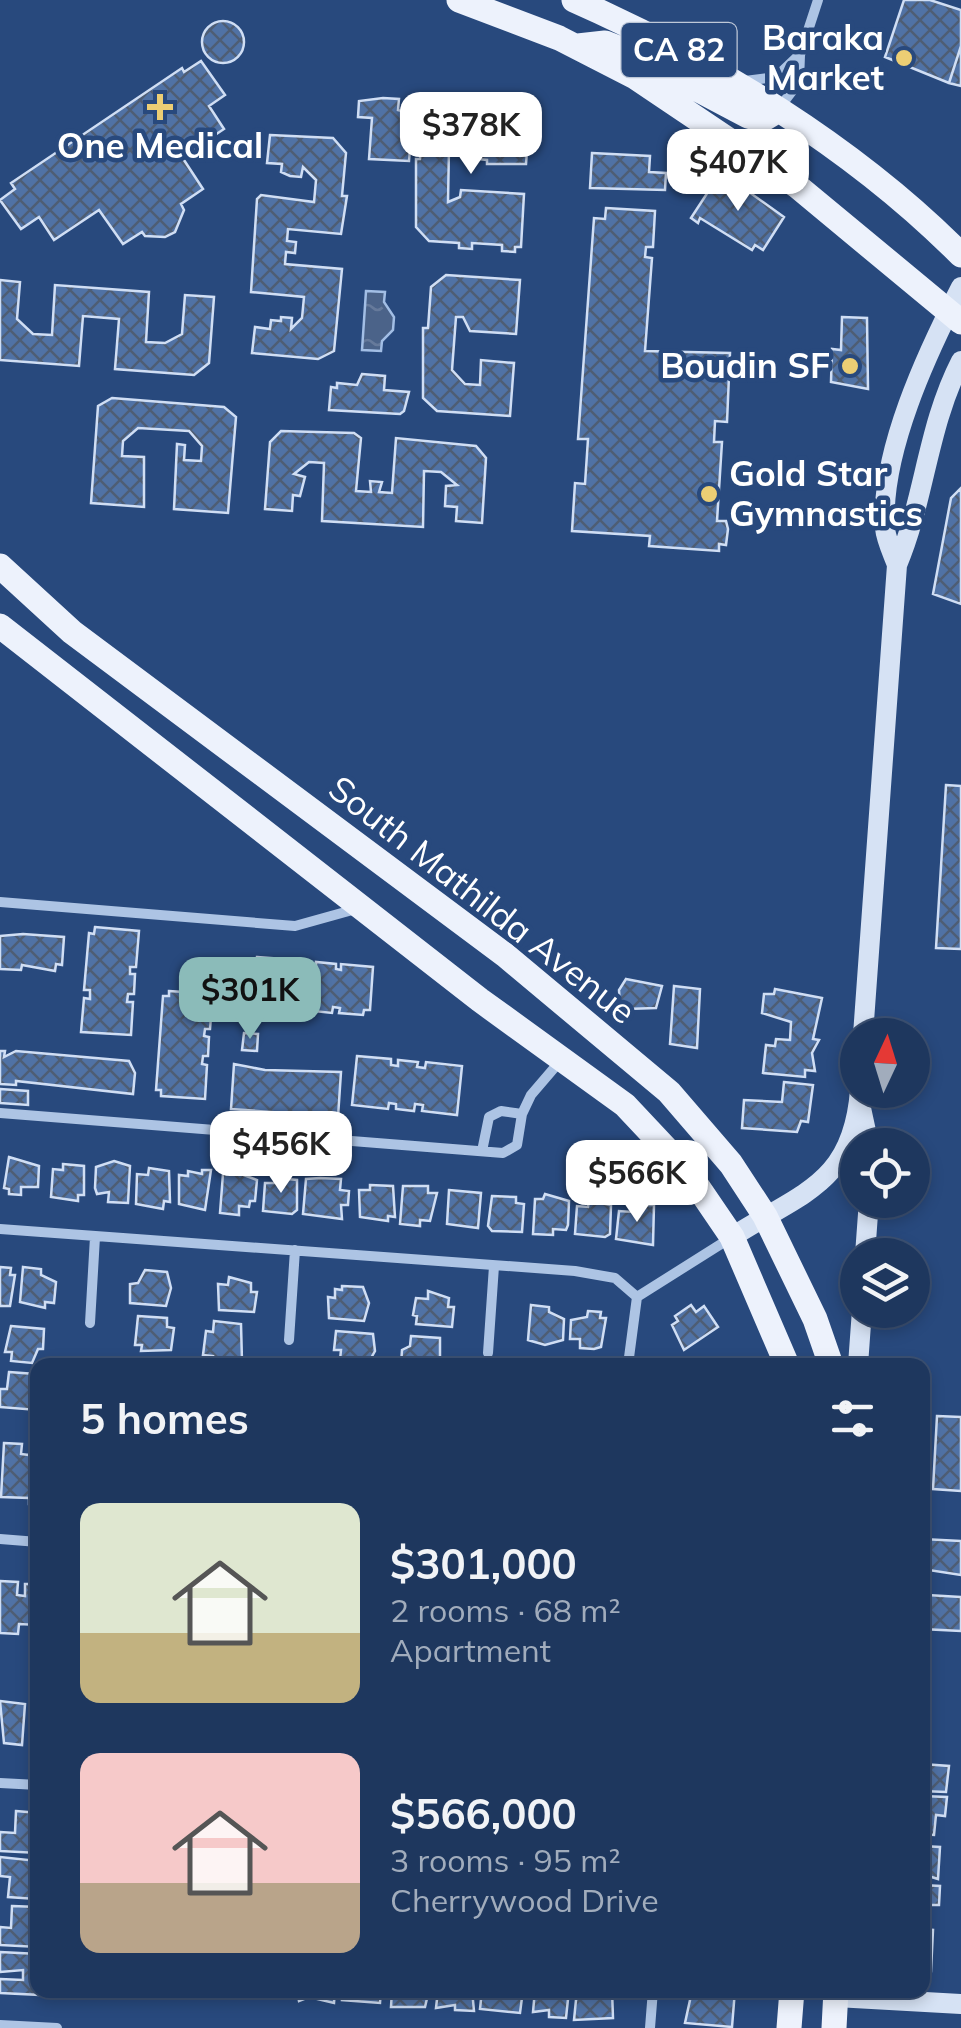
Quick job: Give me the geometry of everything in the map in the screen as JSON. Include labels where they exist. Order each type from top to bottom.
[{"type":"main road","name":"CA 82","points":[[458,0],[575,47],[634,77],[797,186],[955,316]]},
{"type":"main road","name":"CA 82","points":[[587,3],[678,49],[777,112],[867,176],[961,255]]},
{"type":"main road","points":[[575,47],[605,43],[748,116],[762,120],[777,112]]},
{"type":"main road","points":[[896,565],[885,530],[893,464],[912,400],[955,316],[961,287]]},
{"type":"main road","points":[[864,1018],[896,565],[911,532],[932,429],[961,361]]},
{"type":"main road","name":"South Mathilda Avenue","points":[[0,566],[85,642],[505,954],[669,1092],[732,1164],[766,1216],[829,1358]]},
{"type":"main road","points":[[0,626],[624,1105],[675,1158],[732,1237],[785,1358]]},
{"type":"main road","points":[[732,1237],[833,1174],[854,1126],[857,1108]]},
{"type":"main road","points":[[859,1358],[861,1328]]},
{"type":"main road","points":[[789,2028],[791,1998]]},
{"type":"main road","points":[[834,2028],[836,1998]]},
{"type":"main road","points":[[886,1998],[961,2004]]},
{"type":"street","points":[[777,112],[799,82],[800,54],[818,0]]},
{"type":"street","points":[[730,82],[776,77],[800,54]]},
{"type":"street","points":[[0,902],[295,926],[362,907]]},
{"type":"street","points":[[0,1113],[503,1153],[514,1149],[531,1095],[562,1059]]},
{"type":"street","points":[[482,1152],[485,1125],[492,1114],[502,1110],[522,1114]]},
{"type":"street","points":[[0,1230],[602,1274],[631,1287],[637,1297],[629,1358]]},
{"type":"street","points":[[90,1323],[95,1236]]},
{"type":"street","points":[[637,1297],[732,1237]]},
{"type":"street","points":[[289,1340],[295,1250]]},
{"type":"street","points":[[488,1353],[494,1266]]},
{"type":"street","points":[[0,1539],[30,1541]]},
{"type":"street","points":[[0,1783],[30,1785]]},
{"type":"street","points":[[650,2028],[652,1998]]},
{"type":"street","points":[[0,2024],[57,2028]]},
{"type":"water","points":[[366,291],[385,292],[384,302],[394,317],[393,330],[382,341],[381,351],[362,350]]},
{"type":"building","points":[[904,0],[930,0],[961,10],[961,46],[949,83],[885,57]]},
{"type":"building","points":[[223,21],[238,27],[244,42],[238,57],[223,63],[208,57],[202,42],[208,27]]},
{"type":"building","points":[[961,46],[961,86],[949,83]]},
{"type":"building","points":[[201,61],[225,95],[209,106],[224,129],[182,157],[203,189],[181,204],[184,210],[175,232],[165,237],[145,236],[142,232],[123,244],[99,210],[54,240],[39,217],[21,229],[0,200],[15,189],[11,183],[182,68],[184,72]]},
{"type":"building","points":[[399,99],[398,110],[413,114],[409,161],[369,159],[372,118],[358,117],[359,101]]},
{"type":"building","points":[[468,103],[483,104],[483,108],[525,107],[530,112],[526,164],[487,164],[487,160],[477,159],[479,136],[465,135],[449,148],[448,202],[460,197],[461,190],[524,194],[521,247],[515,247],[515,252],[502,251],[502,245],[472,243],[472,249],[459,248],[459,243],[429,241],[416,227],[416,159],[420,159],[423,117],[437,106],[468,108]]},
{"type":"building","points":[[270,135],[333,138],[346,153],[342,196],[347,196],[341,234],[288,229],[287,241],[296,242],[295,253],[286,252],[285,264],[342,269],[334,351],[318,359],[252,353],[255,327],[270,329],[271,320],[281,321],[281,317],[292,318],[291,329],[302,318],[304,297],[251,292],[257,199],[261,195],[314,202],[316,180],[303,167],[301,177],[290,176],[281,172],[282,164],[267,163]]},
{"type":"building","points":[[592,153],[650,156],[649,172],[666,173],[665,190],[590,188]]},
{"type":"building","points":[[721,172],[784,217],[763,250],[755,245],[752,250],[700,218],[698,223],[691,218]]},
{"type":"building","points":[[606,208],[655,211],[653,247],[646,247],[645,257],[652,258],[645,351],[730,353],[727,422],[715,421],[714,442],[722,442],[717,521],[726,521],[728,529],[726,545],[719,544],[719,551],[649,546],[650,536],[572,531],[575,483],[585,484],[588,439],[578,439],[594,218],[605,219]]},
{"type":"building","points":[[446,275],[520,280],[516,334],[470,331],[463,317],[456,317],[452,370],[465,384],[480,385],[481,360],[514,363],[510,416],[437,411],[423,398],[423,328],[428,328],[431,287]]},
{"type":"building","points":[[0,280],[20,282],[17,319],[33,334],[52,335],[55,285],[149,292],[146,342],[165,343],[182,334],[185,295],[214,297],[209,363],[194,375],[115,369],[119,319],[83,316],[79,366],[0,360]]},
{"type":"building","name":"Boudin SF","points":[[842,317],[867,318],[868,389],[831,382],[832,349],[841,350]]},
{"type":"building","points":[[362,374],[385,376],[384,390],[409,392],[404,411],[400,414],[329,410],[331,387],[337,388],[337,383],[357,385]]},
{"type":"building","points":[[112,398],[224,407],[236,417],[228,513],[174,509],[177,444],[185,445],[184,460],[201,461],[202,446],[189,431],[138,428],[123,441],[122,456],[144,457],[144,507],[91,503],[98,406]]},
{"type":"building","points":[[281,431],[354,433],[361,438],[356,491],[371,492],[370,481],[382,482],[379,492],[392,493],[396,438],[476,446],[486,458],[482,523],[456,521],[457,507],[445,506],[446,486],[457,485],[441,472],[424,471],[423,527],[322,521],[324,463],[309,462],[294,474],[305,477],[300,496],[293,495],[292,511],[265,509],[270,442]]},
{"type":"building","points":[[961,488],[961,604],[933,594],[951,498]]},
{"type":"building","points":[[946,785],[961,786],[961,949],[936,948]]},
{"type":"building","points":[[95,927],[139,931],[136,967],[130,967],[130,974],[135,974],[134,994],[128,994],[127,1002],[133,1002],[131,1035],[81,1032],[84,998],[90,999],[90,990],[84,990],[89,933],[94,934]]},
{"type":"building","points":[[0,936],[64,937],[62,965],[56,964],[55,971],[22,965],[21,970],[0,969]]},
{"type":"building","points":[[257,957],[309,961],[308,967],[316,967],[316,962],[336,964],[336,969],[341,970],[341,964],[373,967],[370,1010],[364,1010],[363,1015],[339,1013],[340,1008],[333,1007],[332,1013],[313,1011],[314,1005],[306,1005],[305,1011],[253,1007]]},
{"type":"building","points":[[626,979],[662,986],[656,1008],[626,1009],[620,1005],[619,990]]},
{"type":"building","points":[[674,986],[700,989],[697,1048],[670,1044]]},
{"type":"building","points":[[775,989],[822,998],[813,1039],[819,1040],[812,1053],[815,1071],[805,1070],[805,1077],[763,1073],[766,1045],[775,1046],[776,1039],[790,1040],[791,1022],[762,1013],[764,994],[774,994]]},
{"type":"building","points":[[169,991],[213,994],[210,1029],[205,1029],[204,1036],[209,1037],[208,1056],[203,1056],[202,1064],[207,1065],[205,1099],[161,1096],[161,1090],[156,1090],[163,996],[169,996]]},
{"type":"building","points":[[244,1033],[258,1034],[257,1051],[242,1050]]},
{"type":"building","points":[[0,1051],[5,1051],[4,1057],[16,1051],[129,1061],[135,1073],[133,1094],[16,1081],[16,1085],[0,1084]]},
{"type":"building","points":[[357,1056],[391,1059],[391,1065],[398,1066],[398,1060],[418,1062],[417,1067],[425,1068],[426,1062],[462,1066],[457,1115],[422,1111],[423,1105],[415,1104],[414,1111],[396,1109],[396,1104],[389,1103],[388,1109],[352,1105]]},
{"type":"building","points":[[234,1064],[265,1070],[341,1072],[338,1117],[231,1109]]},
{"type":"building","points":[[784,1082],[813,1085],[808,1122],[801,1121],[797,1132],[742,1128],[744,1100],[782,1102]]},
{"type":"building","points":[[0,1089],[28,1091],[28,1105],[0,1103]]},
{"type":"building","points":[[9,1157],[39,1166],[38,1187],[21,1187],[21,1195],[9,1194],[9,1189],[4,1188]]},
{"type":"building","points":[[114,1161],[130,1166],[128,1203],[108,1202],[109,1192],[97,1194],[95,1188],[96,1167]]},
{"type":"building","points":[[63,1164],[84,1166],[84,1195],[78,1195],[78,1201],[51,1197],[53,1169],[63,1170]]},
{"type":"building","points":[[149,1168],[169,1171],[170,1202],[164,1201],[163,1209],[136,1204],[137,1174],[148,1175]]},
{"type":"building","points":[[202,1170],[211,1170],[205,1210],[179,1204],[179,1175],[188,1176],[188,1171],[202,1174]]},
{"type":"building","points":[[233,1171],[257,1180],[255,1201],[250,1201],[249,1207],[239,1206],[239,1215],[220,1213],[223,1174]]},
{"type":"building","points":[[277,1178],[297,1180],[297,1210],[292,1214],[263,1211],[265,1183],[274,1183]]},
{"type":"building","points":[[306,1179],[341,1179],[340,1190],[349,1191],[348,1205],[341,1205],[342,1219],[303,1214]]},
{"type":"building","points":[[370,1185],[393,1186],[395,1217],[388,1216],[388,1221],[360,1217],[359,1190],[370,1190]]},
{"type":"building","points":[[403,1186],[428,1186],[428,1193],[437,1193],[430,1221],[420,1220],[420,1226],[400,1224]]},
{"type":"building","points":[[449,1190],[481,1193],[478,1228],[447,1224]]},
{"type":"building","points":[[545,1194],[569,1201],[566,1230],[553,1229],[553,1235],[533,1234],[535,1199],[543,1199]]},
{"type":"building","points":[[492,1196],[516,1197],[516,1203],[524,1204],[522,1232],[492,1231],[488,1226]]},
{"type":"building","points":[[589,1201],[611,1205],[610,1234],[605,1237],[575,1234],[577,1206],[588,1207]]},
{"type":"building","points":[[634,1205],[654,1205],[653,1245],[616,1239],[619,1211],[633,1212]]},
{"type":"building","points":[[0,1267],[11,1268],[10,1275],[15,1275],[10,1306],[0,1306]]},
{"type":"building","points":[[23,1267],[41,1269],[41,1275],[56,1282],[54,1303],[45,1302],[45,1308],[20,1302]]},
{"type":"building","points":[[145,1270],[167,1272],[171,1288],[166,1306],[130,1303],[130,1284],[138,1283]]},
{"type":"building","points":[[229,1277],[251,1283],[251,1292],[257,1292],[254,1312],[219,1310],[218,1284],[228,1285]]},
{"type":"building","points":[[342,1286],[363,1287],[369,1303],[364,1321],[329,1318],[328,1297],[335,1298],[335,1289],[342,1290]]},
{"type":"building","points":[[428,1291],[449,1298],[448,1307],[454,1307],[452,1327],[416,1324],[416,1298],[428,1299]]},
{"type":"building","points":[[531,1305],[549,1307],[549,1312],[564,1319],[563,1340],[545,1345],[528,1340]]},
{"type":"building","points":[[691,1305],[696,1312],[704,1306],[718,1327],[684,1350],[672,1325],[678,1321],[675,1316]]},
{"type":"building","points":[[588,1311],[601,1312],[600,1318],[606,1318],[601,1347],[594,1349],[580,1348],[580,1339],[570,1339],[571,1320],[587,1317]]},
{"type":"building","points":[[138,1316],[167,1318],[167,1327],[174,1328],[171,1350],[141,1351],[142,1345],[135,1345]]},
{"type":"building","points":[[214,1321],[241,1324],[242,1358],[203,1355],[206,1331],[213,1332]]},
{"type":"building","points":[[11,1326],[44,1329],[43,1349],[38,1349],[30,1363],[11,1361],[12,1352],[5,1352]]},
{"type":"building","points":[[336,1331],[373,1334],[375,1351],[371,1358],[340,1358],[341,1350],[334,1350]]},
{"type":"building","points":[[411,1336],[440,1338],[440,1358],[401,1358],[402,1350],[410,1346]]},
{"type":"building","points":[[9,1372],[30,1374],[30,1409],[0,1407],[0,1389],[7,1389]]},
{"type":"building","points":[[937,1416],[961,1417],[961,1491],[933,1489]]},
{"type":"building","points":[[4,1443],[22,1444],[21,1454],[29,1455],[30,1446],[30,1504],[29,1498],[1,1497]]},
{"type":"building","points":[[930,1539],[961,1541],[961,1575],[930,1570]]},
{"type":"building","points":[[0,1581],[18,1582],[17,1595],[25,1596],[25,1584],[30,1584],[30,1625],[19,1624],[18,1634],[0,1633]]},
{"type":"building","points":[[930,1595],[961,1597],[961,1631],[930,1629]]},
{"type":"building","points":[[0,1701],[25,1704],[22,1745],[4,1743]]},
{"type":"building","points":[[930,1765],[949,1766],[946,1792],[930,1791]]},
{"type":"building","points":[[930,1796],[947,1797],[945,1816],[936,1815],[934,1835],[930,1835]]},
{"type":"building","points":[[16,1811],[30,1812],[30,1853],[0,1851],[0,1832],[15,1833]]},
{"type":"building","points":[[930,1846],[940,1847],[938,1879],[930,1876]]},
{"type":"building","points":[[0,1857],[30,1860],[30,1899],[8,1897],[10,1877],[0,1876]]},
{"type":"building","points":[[930,1885],[940,1886],[939,1905],[930,1905]]},
{"type":"building","points":[[12,1906],[30,1907],[30,1947],[0,1945],[0,1927],[11,1928]]},
{"type":"building","points":[[930,1930],[933,1930],[930,1971]]},
{"type":"building","points":[[0,1952],[30,1954],[30,1994],[0,1993],[0,1979],[23,1980],[23,1970],[0,1972]]},
{"type":"building","points":[[342,1998],[380,1998],[380,2003]]},
{"type":"building","points":[[392,1998],[427,1998],[425,2007],[391,2007]]},
{"type":"building","points":[[437,1998],[473,1998],[474,2011],[455,2010],[455,2005],[436,2008]]},
{"type":"building","points":[[481,1998],[522,1998],[520,2013],[480,2009]]},
{"type":"building","points":[[534,1998],[568,1998],[566,2018],[549,2017],[549,2010],[533,2012]]},
{"type":"building","points":[[576,1998],[612,1998],[613,2018],[574,2020]]},
{"type":"building","points":[[690,1998],[734,1998],[732,2027],[685,2023]]},
{"type":"place","name":"Baraka Market","points":[[904,58]]},
{"type":"place","name":"One Medical","points":[[160,107]]},
{"type":"place","name":"Boudin SF","points":[[850,366]]},
{"type":"place","name":"Gold Star Gymnastics","points":[[709,494]]}]
